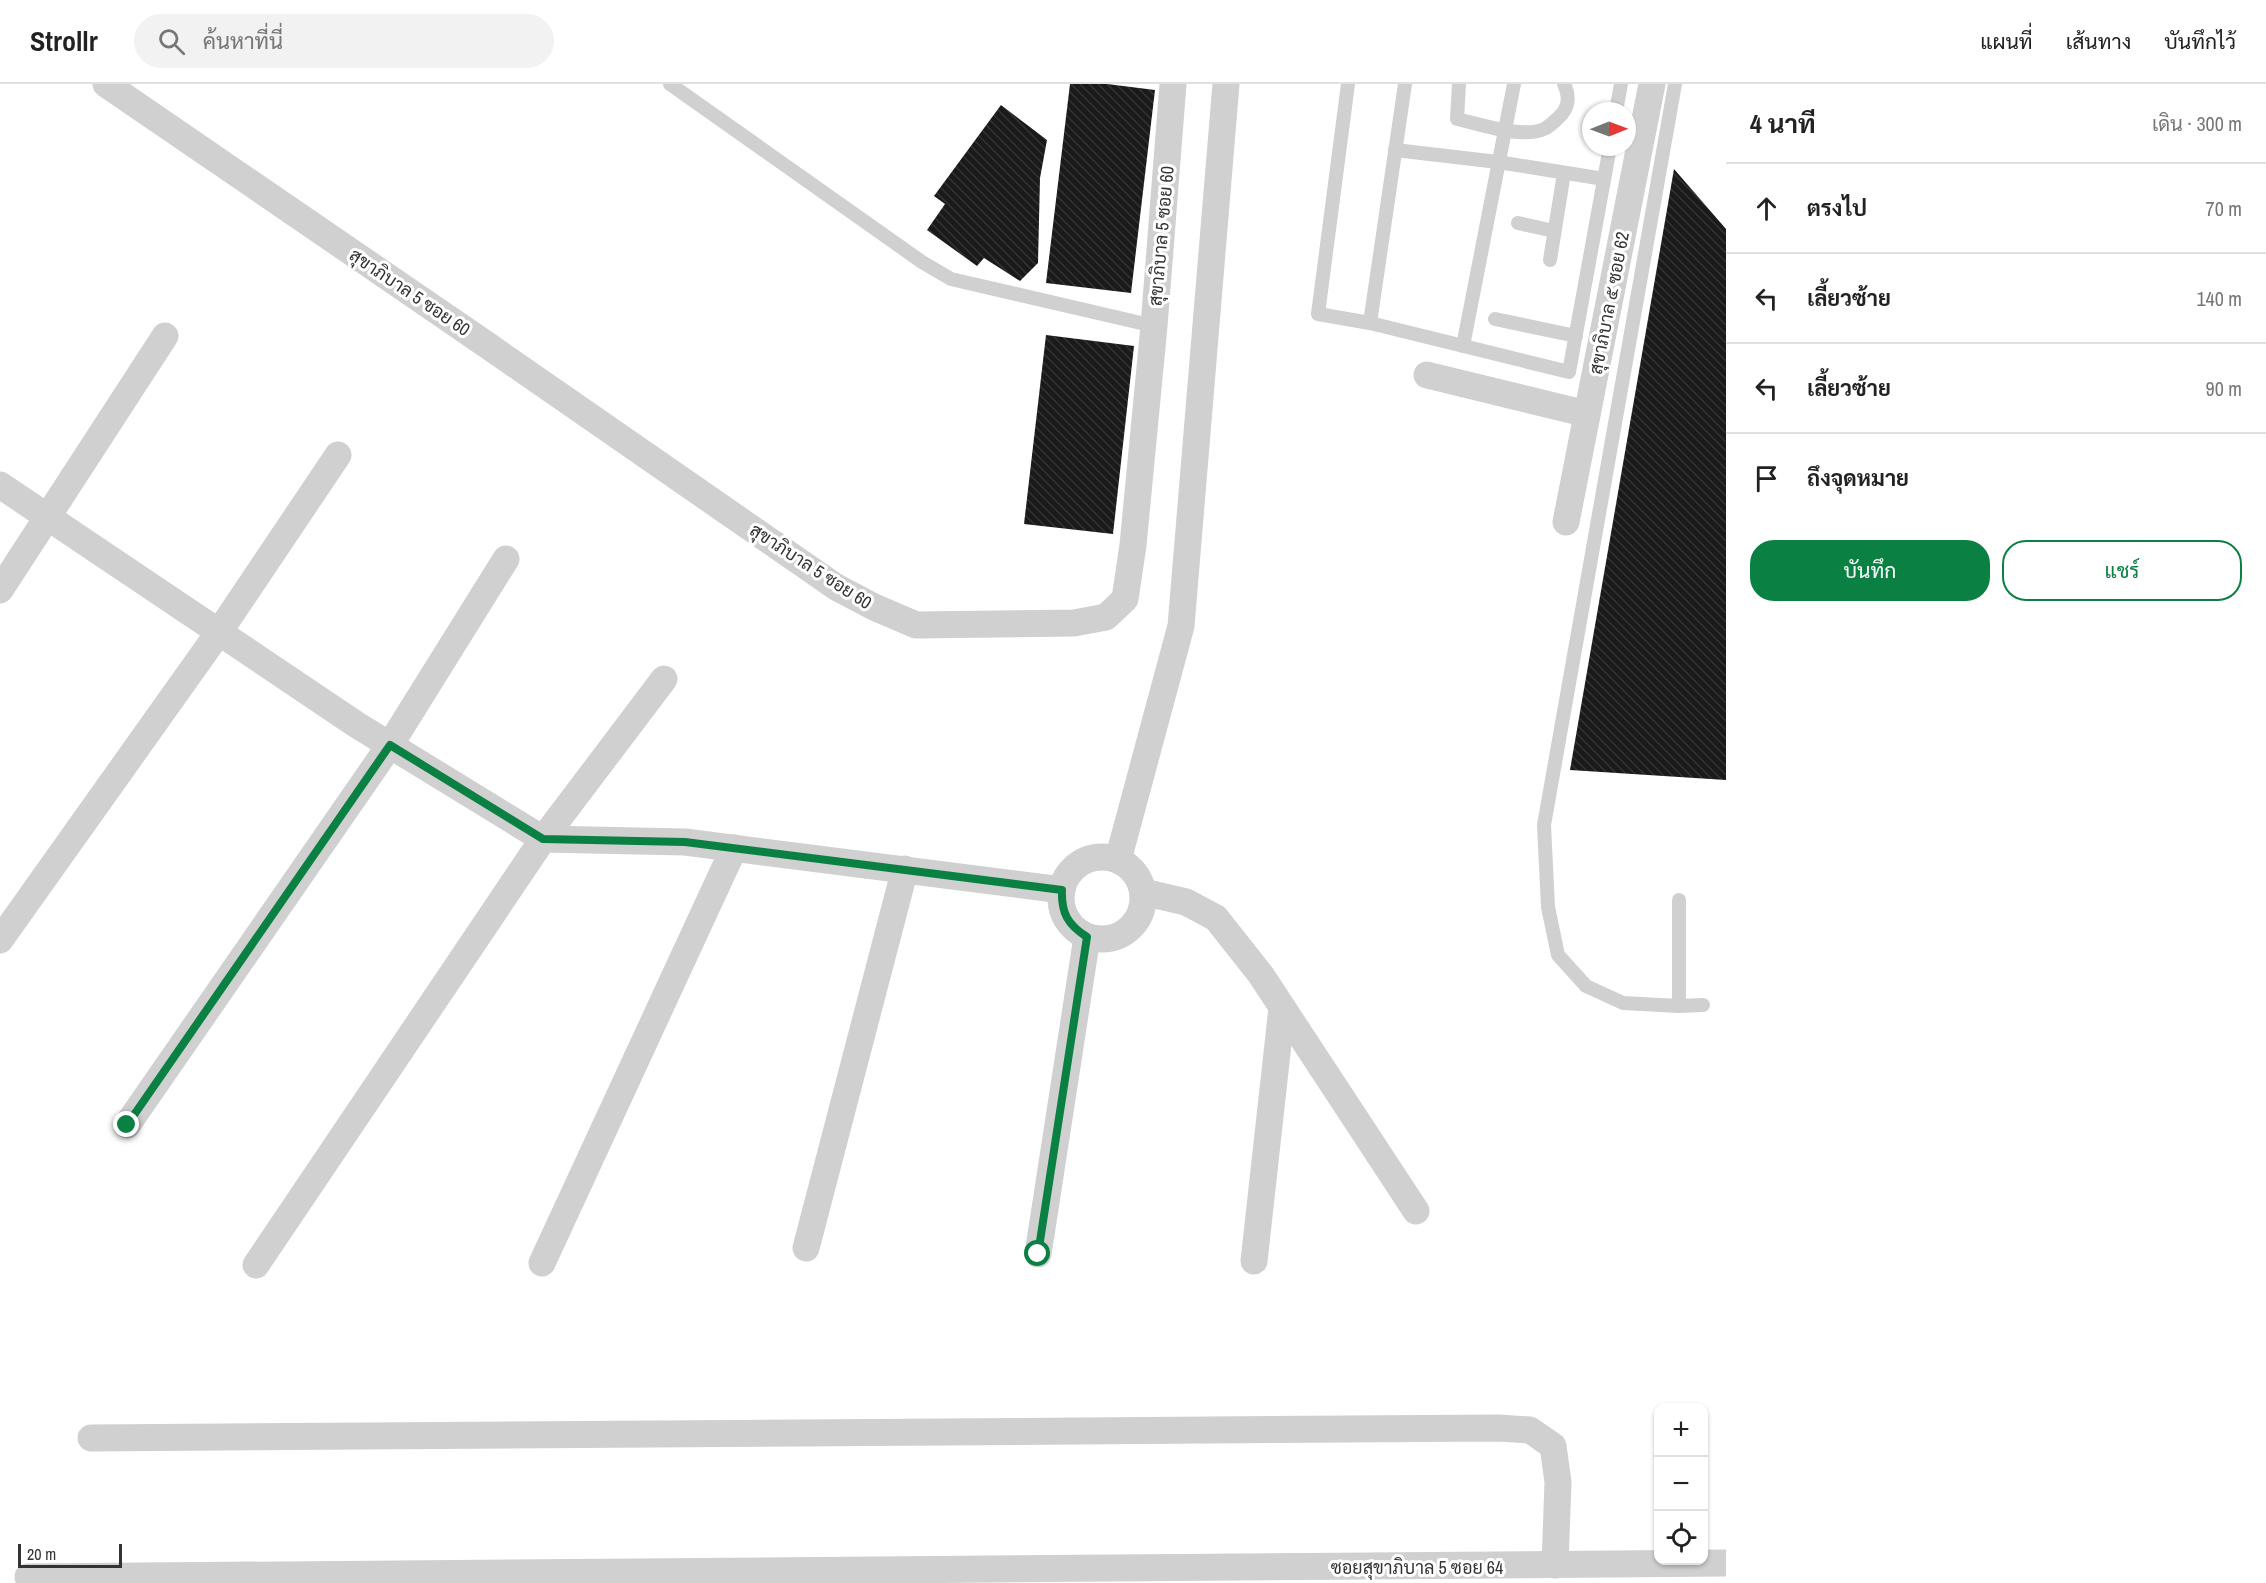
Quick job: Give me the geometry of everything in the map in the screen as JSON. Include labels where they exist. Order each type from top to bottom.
[{"type":"street","name":"สุขาภิบาล 5 ซอย 60","points":[[106,84],[836,587],[874,607],[916,624],[1074,623],[1106,617],[1125,599],[1133,545],[1154,326],[1173,84]]},
{"type":"street","points":[[1118,860],[1181,626],[1226,84]]},
{"type":"street","name":"สุขาภิบาล ๕ ซอย 62","points":[[1566,522],[1652,84]]},
{"type":"street","points":[[0,590],[165,336]]},
{"type":"street","points":[[1427,375],[1587,414]]},
{"type":"street","points":[[0,940],[219,632],[338,455]]},
{"type":"street","points":[[0,485],[390,745],[543,839],[685,842],[1062,890]]},
{"type":"street","points":[[127,1125],[390,745],[506,559]]},
{"type":"street","points":[[256,1265],[543,839],[664,679]]},
{"type":"street","points":[[543,1263],[734,848]]},
{"type":"street","points":[[1103,857],[1118,860],[1130,867],[1139,878],[1143,892],[1143,907],[1138,920],[1128,931],[1116,938],[1101,940],[1087,937],[1075,929],[1066,918],[1061,904],[1062,890],[1067,877],[1083,862],[1103,857]]},
{"type":"street","points":[[806,1248],[904,869]]},
{"type":"street","points":[[1143,892],[1186,902],[1216,918],[1261,975],[1416,1211]]},
{"type":"street","points":[[1038,1254],[1087,937]]},
{"type":"street","points":[[1254,1261],[1282,1008]]},
{"type":"street","points":[[91,1438],[1498,1428],[1530,1430],[1553,1446],[1558,1482],[1555,1565]]},
{"type":"street","name":"ซอยสุขาภิบาล 5 ซอย 64","points":[[28,1577],[1726,1563]]},
{"type":"lane","points":[[670,84],[922,262],[951,279],[1154,326]]},
{"type":"lane","points":[[1348,84],[1318,314],[1370,323],[1569,372],[1608,156]]},
{"type":"lane","points":[[1370,323],[1405,84]]},
{"type":"lane","points":[[1459,84],[1457,119],[1505,130],[1527,132],[1545,129],[1565,111],[1569,94],[1564,84]]},
{"type":"lane","points":[[1463,346],[1514,84]]},
{"type":"lane","points":[[1618,102],[1621,84]]},
{"type":"lane","points":[[1675,84],[1545,825],[1548,906],[1558,955],[1586,986],[1623,1003],[1703,1005]]},
{"type":"lane","points":[[1395,150],[1498,162],[1604,179]]},
{"type":"lane","points":[[1550,260],[1564,172]]},
{"type":"lane","points":[[1518,223],[1554,231]]},
{"type":"lane","points":[[1495,319],[1576,336]]},
{"type":"lane","points":[[1678,900],[1679,1006]]},
{"type":"building","points":[[1070,84],[1107,84],[1155,90],[1131,293],[1046,283]]},
{"type":"building","points":[[1001,105],[1047,140],[1040,178],[1038,263],[1020,281],[984,258],[977,266],[927,230],[945,204],[934,196]]},
{"type":"building","points":[[1674,169],[1726,229],[1726,780],[1570,770]]},
{"type":"building","points":[[1046,335],[1134,346],[1113,534],[1024,524]]},
{"type":"route","points":[[127,1125],[390,745],[543,839],[685,842],[1062,890],[1061,904],[1066,918],[1075,929],[1087,937],[1038,1254]]}]
